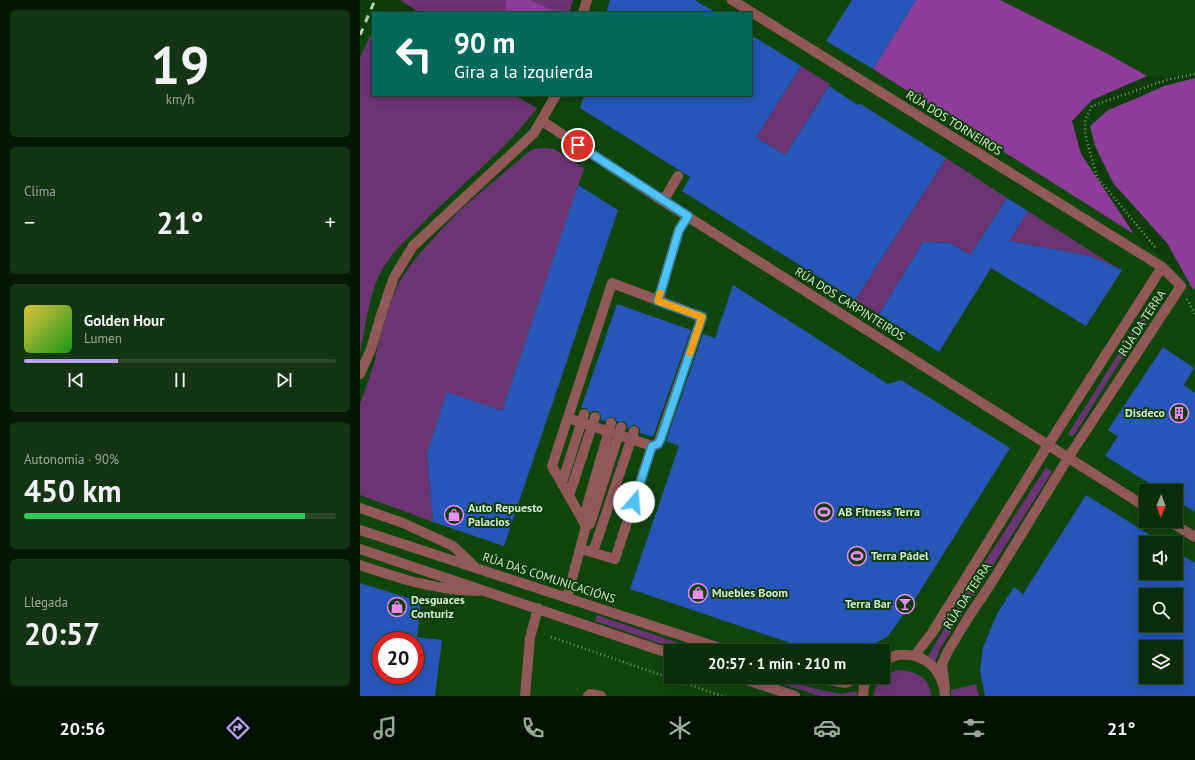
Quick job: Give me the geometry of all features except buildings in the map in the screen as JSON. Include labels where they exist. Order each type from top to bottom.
[{"type":"street","points":[[583,12],[587,0]]},
{"type":"street","name":"RÚA DOS TORNEIROS","points":[[732,0],[751,12]]},
{"type":"street","name":"RÚA DOS TORNEIROS","points":[[752,12],[1162,268]]},
{"type":"street","points":[[360,374],[371,349],[394,277],[414,246],[534,133],[555,96]]},
{"type":"street","name":"RÚA DOS CARPINTEIROS","points":[[542,121],[688,216],[1139,503]]},
{"type":"street","points":[[663,200],[678,176]]},
{"type":"street","points":[[658,301],[679,230],[688,216]]},
{"type":"street","name":"RÚA DA TERRA","points":[[914,656],[932,633],[1048,445],[1162,268],[1181,286],[1068,458],[948,652],[942,664],[945,692]]},
{"type":"street","points":[[568,418],[582,418],[633,435],[652,446],[658,444],[702,317],[612,283],[552,466],[584,523]]},
{"type":"street","points":[[562,483],[582,418]]},
{"type":"street","points":[[569,496],[593,422]]},
{"type":"street","points":[[567,598],[581,549],[584,523],[610,427]]},
{"type":"street","points":[[584,523],[590,524],[620,431]]},
{"type":"street","points":[[593,552],[633,435]]},
{"type":"street","points":[[581,549],[615,559],[652,446]]},
{"type":"street","points":[[360,508],[403,523],[453,546],[475,568]]},
{"type":"street","points":[[1180,528],[1195,537]]},
{"type":"street","name":"RÚA DAS COMUNICACIÓNS","points":[[360,530],[708,644]]},
{"type":"street","points":[[360,549],[664,652]]},
{"type":"street","points":[[360,565],[427,585],[459,591],[488,591]]},
{"type":"street","points":[[525,696],[530,638],[538,608]]},
{"type":"street","points":[[890,658],[897,655],[914,656],[925,660],[941,677],[945,692]]},
{"type":"street","points":[[759,684],[795,696]]},
{"type":"street","points":[[863,696],[865,684]]},
{"type":"street","points":[[588,696],[590,694],[601,696]]},
{"type":"path","points":[[1162,268],[1161,257],[1153,244],[1097,177],[1085,134],[1085,120],[1092,106],[1166,80],[1195,74]]},
{"type":"path","points":[[551,637],[722,696]]},
{"type":"shaded area","points":[[400,0],[506,0],[506,12],[418,12]]},
{"type":"shaded area","points":[[506,0],[530,0],[559,12],[506,12]]},
{"type":"shaded area","points":[[530,0],[573,0],[569,12],[559,12]]},
{"type":"shaded area","points":[[587,0],[916,0],[873,69],[1134,234],[1191,283],[1195,291],[1195,696],[360,696],[360,35],[370,11],[372,12],[372,96],[517,96],[537,108],[542,121],[555,96],[752,96],[752,12],[583,12]]},
{"type":"shaded area","points":[[916,0],[1000,0],[1108,54],[1147,76],[1092,100],[1072,121],[1081,154],[1134,234],[873,69]]},
{"type":"shaded area","points":[[1000,0],[1195,0],[1195,76],[1147,76],[1108,54]]},
{"type":"shaded area","points":[[372,31],[372,96],[516,96],[537,108],[496,154],[436,210],[398,248],[388,261],[379,276],[372,294],[360,352],[360,58]]},
{"type":"shaded area","points":[[801,66],[830,84],[785,155],[756,137]]},
{"type":"shaded area","points":[[1195,78],[1195,290],[1192,288],[1167,243],[1113,183],[1095,146],[1090,126],[1108,110],[1164,86]]},
{"type":"shaded area","points":[[533,149],[554,149],[584,168],[502,411],[447,393],[427,453],[433,522],[360,495],[360,404],[374,364],[387,312],[398,284],[419,254],[460,210],[527,153]]},
{"type":"shaded area","points":[[946,158],[1007,198],[970,255],[950,243],[923,242],[879,314],[855,300]]},
{"type":"shaded area","points":[[1028,211],[1119,269],[1090,256],[1009,241]]},
{"type":"shaded area","points":[[1159,289],[1163,293],[1074,435],[1071,436],[1068,434]]},
{"type":"shaded area","points":[[1046,467],[1052,472],[940,649],[935,662],[928,656],[975,577]]},
{"type":"shaded area","points":[[597,615],[682,644],[664,645],[595,621]]},
{"type":"shaded area","points":[[897,670],[915,673],[924,679],[928,684],[931,696],[874,696],[878,684],[890,684],[890,674]]},
{"type":"shaded area","points":[[782,684],[800,684],[842,694],[857,691],[857,696],[820,696]]},
{"type":"shaded area","points":[[976,684],[979,696],[951,696],[951,690]]},
{"type":"railway","points":[[360,35],[375,0]]},
{"type":"slow traffic","points":[[660,293],[658,301],[702,317],[690,353]]},
{"type":"place","name":"Disdeco","points":[[1179,413]]},
{"type":"place","name":"AB Fitness Terra","points":[[824,512]]},
{"type":"place","name":"Auto Repuesto Palacios","points":[[454,515]]},
{"type":"place","name":"Terra Pádel","points":[[857,556]]},
{"type":"place","name":"Muebles Boom","points":[[698,593]]},
{"type":"place","name":"Terra Bar","points":[[905,604]]},
{"type":"place","name":"Desguaces Conturiz","points":[[397,607]]},
{"type":"route","points":[[578,145],[688,216],[679,230],[658,301],[702,317],[661,438],[658,444],[652,446],[634,502]]}]
